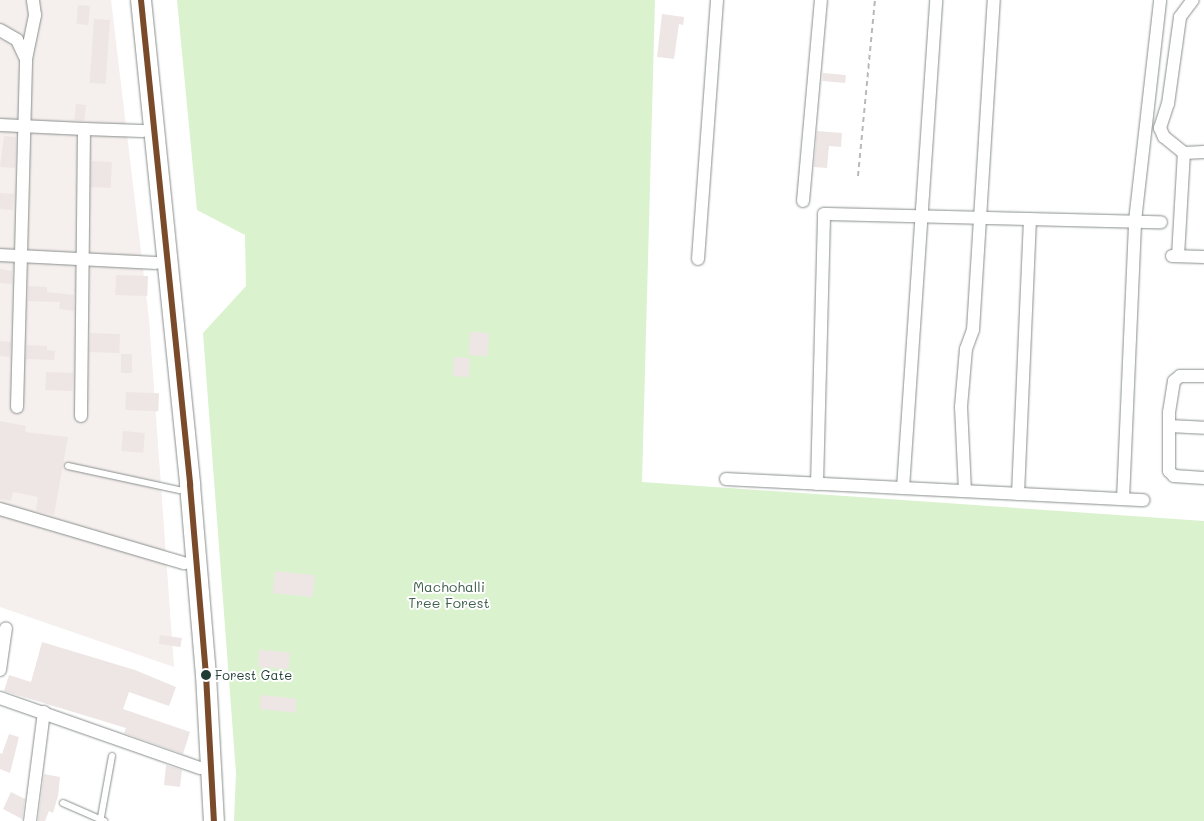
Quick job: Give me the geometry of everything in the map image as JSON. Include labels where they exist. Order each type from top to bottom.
[{"type":"main road","points":[[130,0],[179,490],[200,768],[202,821]]},
{"type":"main road","points":[[141,0],[190,485],[206,675],[214,821]]},
{"type":"street","points":[[17,407],[23,257],[26,59],[35,15],[33,0]]},
{"type":"street","points":[[698,259],[717,0]]},
{"type":"street","points":[[803,201],[821,0]]},
{"type":"street","points":[[903,488],[923,216],[936,0]]},
{"type":"street","points":[[965,491],[961,407],[966,349],[973,330],[994,0]]},
{"type":"street","points":[[1123,499],[1136,221],[1160,0]]},
{"type":"street","points":[[1193,0],[1180,17],[1168,104],[1160,128],[1164,137],[1184,153],[1204,152]]},
{"type":"street","points":[[0,30],[17,40],[26,59]]},
{"type":"street","points":[[0,125],[143,132]]},
{"type":"street","points":[[81,416],[84,129]]},
{"type":"street","points":[[1184,153],[1175,256],[1204,257]]},
{"type":"street","points":[[817,484],[824,214],[1161,222]]},
{"type":"street","points":[[1018,494],[1030,219]]},
{"type":"street","points":[[0,255],[156,263]]},
{"type":"street","points":[[1204,376],[1180,376],[1174,381],[1169,426],[1169,471],[1174,476],[1204,478]]},
{"type":"street","points":[[1169,426],[1204,428]]},
{"type":"street","points":[[726,479],[1143,500]]},
{"type":"street","points":[[0,509],[184,563]]},
{"type":"street","points":[[0,670],[6,628]]},
{"type":"street","points":[[0,698],[200,768]]},
{"type":"street","points":[[30,821],[44,712]]},
{"type":"lane","points":[[68,466],[179,490]]},
{"type":"lane","points":[[63,803],[103,819],[112,756]]},
{"type":"path","points":[[858,176],[875,0]]},
{"type":"shaded area","points":[[0,0],[111,0],[149,319],[174,667],[0,607]]},
{"type":"green space","name":"Machohalli Tree Forest","points":[[177,0],[655,0],[642,482],[1204,521],[1204,821],[234,821],[236,773],[203,333],[246,286],[245,235],[197,210]]},
{"type":"building","points":[[78,5],[90,6],[88,25],[76,24]]},
{"type":"building","points":[[662,14],[684,17],[683,25],[679,24],[674,59],[657,57]]},
{"type":"building","points":[[94,19],[110,20],[105,84],[90,83]]},
{"type":"building","points":[[823,73],[846,75],[845,83],[822,81]]},
{"type":"building","points":[[76,104],[86,105],[84,121],[74,120]]},
{"type":"building","points":[[817,131],[842,133],[841,147],[829,146],[827,168],[814,167]]},
{"type":"building","points":[[4,136],[16,137],[15,168],[0,167]]},
{"type":"building","points":[[92,161],[112,162],[111,188],[91,187]]},
{"type":"building","points":[[0,193],[14,194],[13,210],[0,209]]},
{"type":"building","points":[[0,269],[12,271],[12,284],[0,283]]},
{"type":"building","points":[[116,275],[148,276],[147,296],[115,295]]},
{"type":"building","points":[[28,286],[47,287],[47,292],[74,295],[74,311],[59,309],[60,302],[28,301]]},
{"type":"building","points":[[470,332],[489,333],[488,356],[469,355]]},
{"type":"building","points":[[90,333],[120,334],[119,353],[89,352]]},
{"type":"building","points":[[0,341],[11,342],[10,357],[0,356]]},
{"type":"building","points":[[27,345],[47,346],[47,350],[55,351],[54,360],[26,359]]},
{"type":"building","points":[[121,354],[132,354],[132,373],[121,373]]},
{"type":"building","points":[[454,357],[470,358],[469,377],[453,376]]},
{"type":"building","points":[[46,372],[73,373],[72,391],[45,390]]},
{"type":"building","points":[[126,392],[159,393],[158,411],[125,410]]},
{"type":"building","points":[[0,421],[26,426],[25,432],[68,437],[54,515],[36,511],[38,497],[13,492],[11,501],[0,499]]},
{"type":"building","points":[[123,431],[145,433],[143,453],[121,451]]},
{"type":"building","points":[[275,571],[315,575],[312,597],[273,593]]},
{"type":"building","points":[[160,635],[182,638],[181,647],[159,644]]},
{"type":"building","points":[[42,642],[135,670],[176,687],[169,706],[129,692],[123,709],[190,732],[183,754],[124,733],[126,728],[4,691],[9,675],[31,682]]},
{"type":"building","points":[[259,650],[290,652],[289,669],[258,667]]},
{"type":"building","points":[[261,695],[297,699],[295,713],[260,709]]},
{"type":"building","points":[[9,734],[19,737],[10,773],[0,769],[0,753],[2,754]]},
{"type":"building","points":[[166,765],[182,770],[180,787],[164,785]]},
{"type":"building","points":[[44,774],[60,777],[58,796],[53,813],[49,811],[45,821],[38,821]]},
{"type":"building","points":[[11,792],[25,799],[22,819],[3,809]]},
{"type":"transit line","points":[[141,0],[190,485],[206,675],[214,821]]},
{"type":"place","name":"Forest Gate","points":[[206,675]]}]
